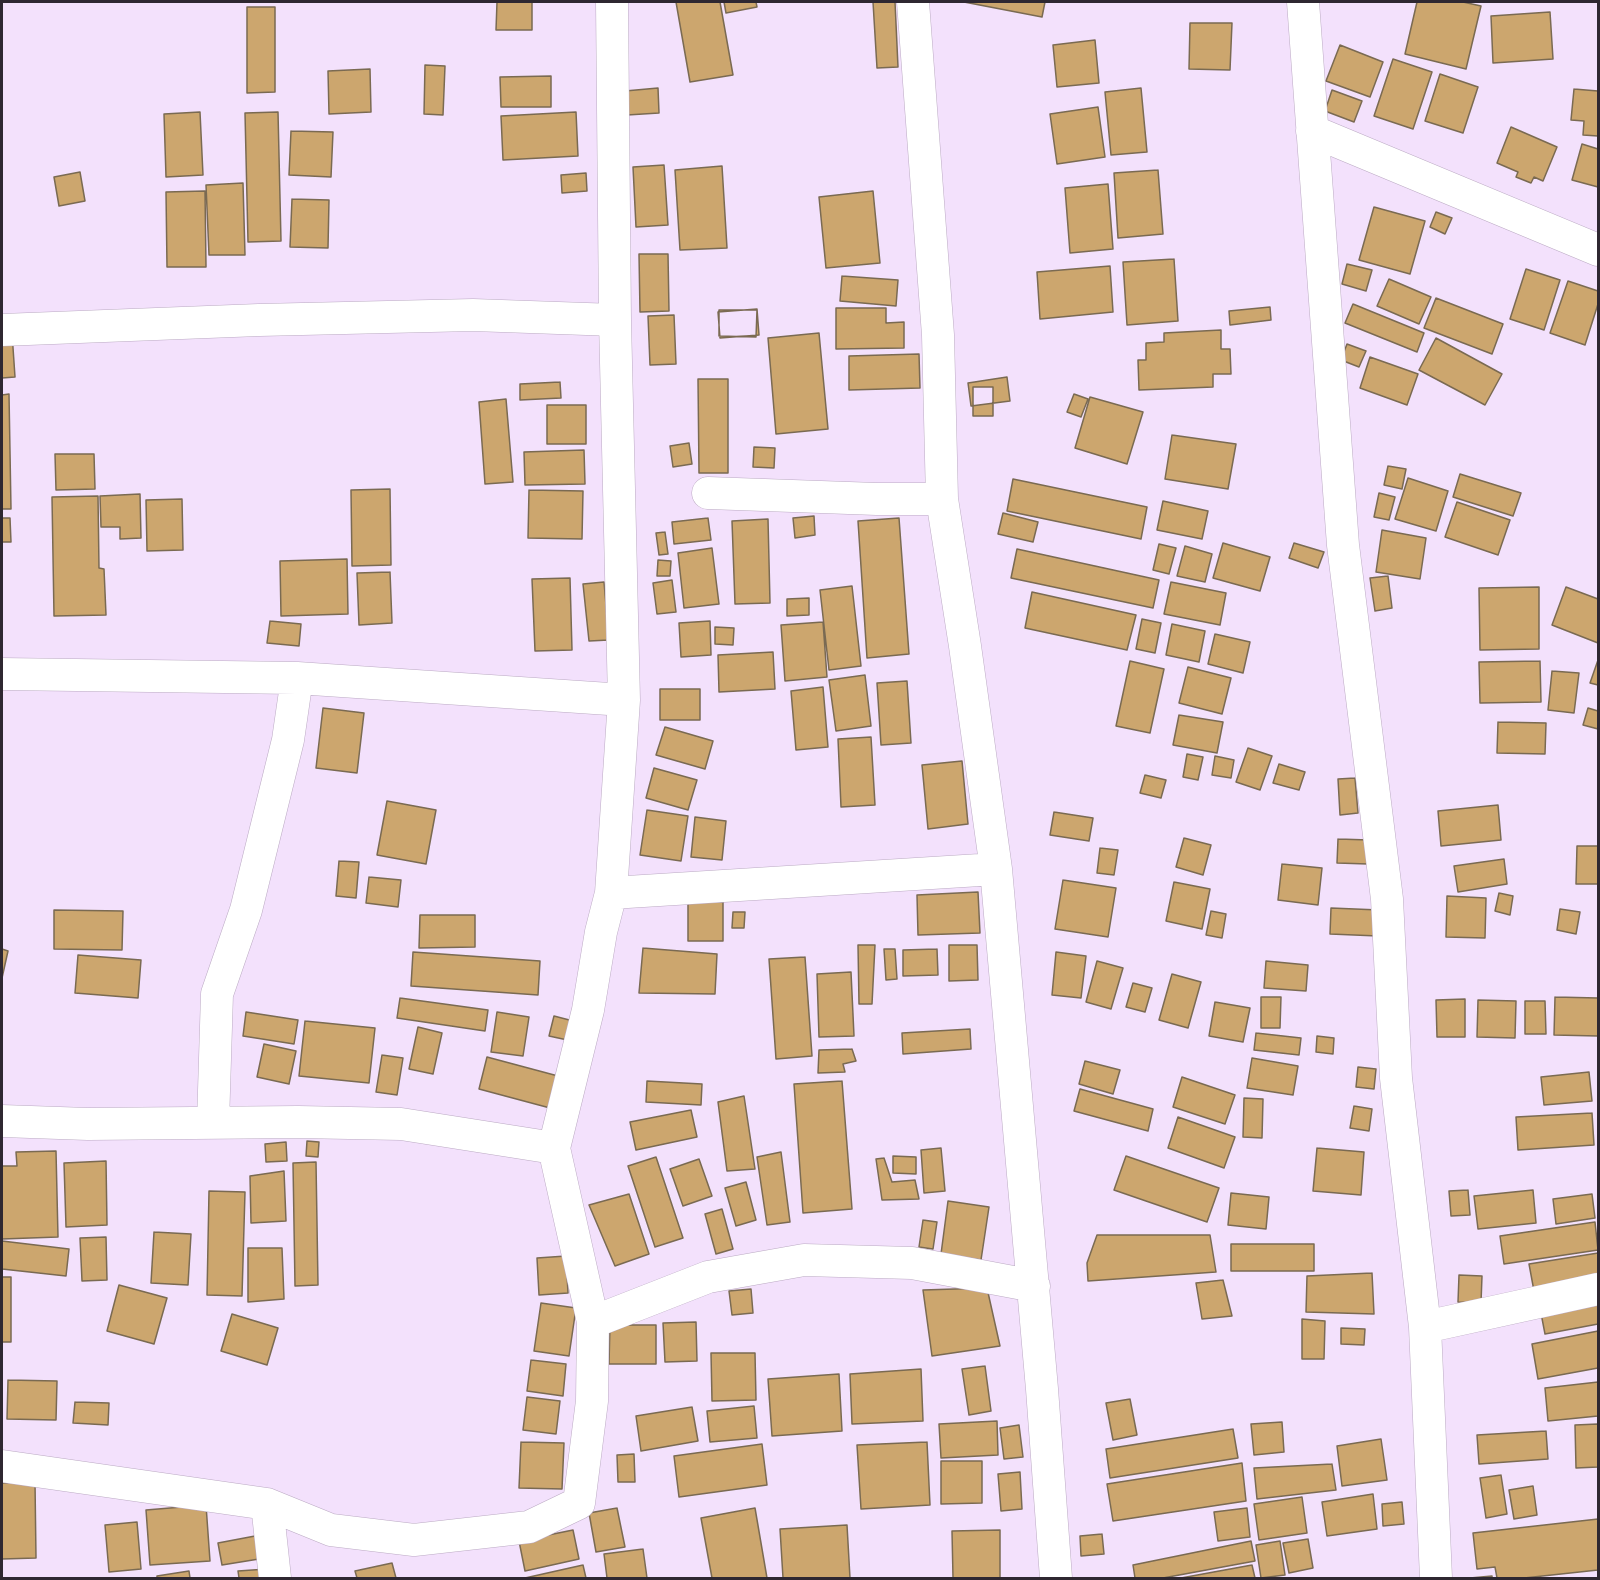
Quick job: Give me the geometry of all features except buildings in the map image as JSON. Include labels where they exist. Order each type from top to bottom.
[{"type":"street","points":[[2,1466],[267,1504],[331,1530],[414,1540],[530,1527],[579,1503],[592,1401],[593,1322],[554,1148],[588,1010],[601,932],[611,893],[624,700],[615,320],[612,2]]},
{"type":"street","points":[[913,2],[938,335],[942,499],[996,869],[1034,1286],[1056,1578]]},
{"type":"street","points":[[1303,2],[1343,545],[1387,899],[1396,1078],[1425,1327],[1436,1578]]},
{"type":"street","points":[[1312,131],[1599,250]]},
{"type":"street","points":[[2,330],[259,320],[473,315],[615,320]]},
{"type":"street","points":[[708,493],[942,499]]},
{"type":"street","points":[[2,675],[297,678],[624,700]]},
{"type":"street","points":[[213,1123],[218,994],[249,900],[288,740],[297,678]]},
{"type":"street","points":[[611,893],[996,869]]},
{"type":"street","points":[[2,1121],[88,1124],[401,1124],[554,1148]]},
{"type":"street","points":[[593,1322],[708,1277],[804,1260],[912,1263],[1034,1286]]},
{"type":"street","points":[[1425,1327],[1599,1289]]},
{"type":"street","points":[[267,1504],[275,1578]]}]
